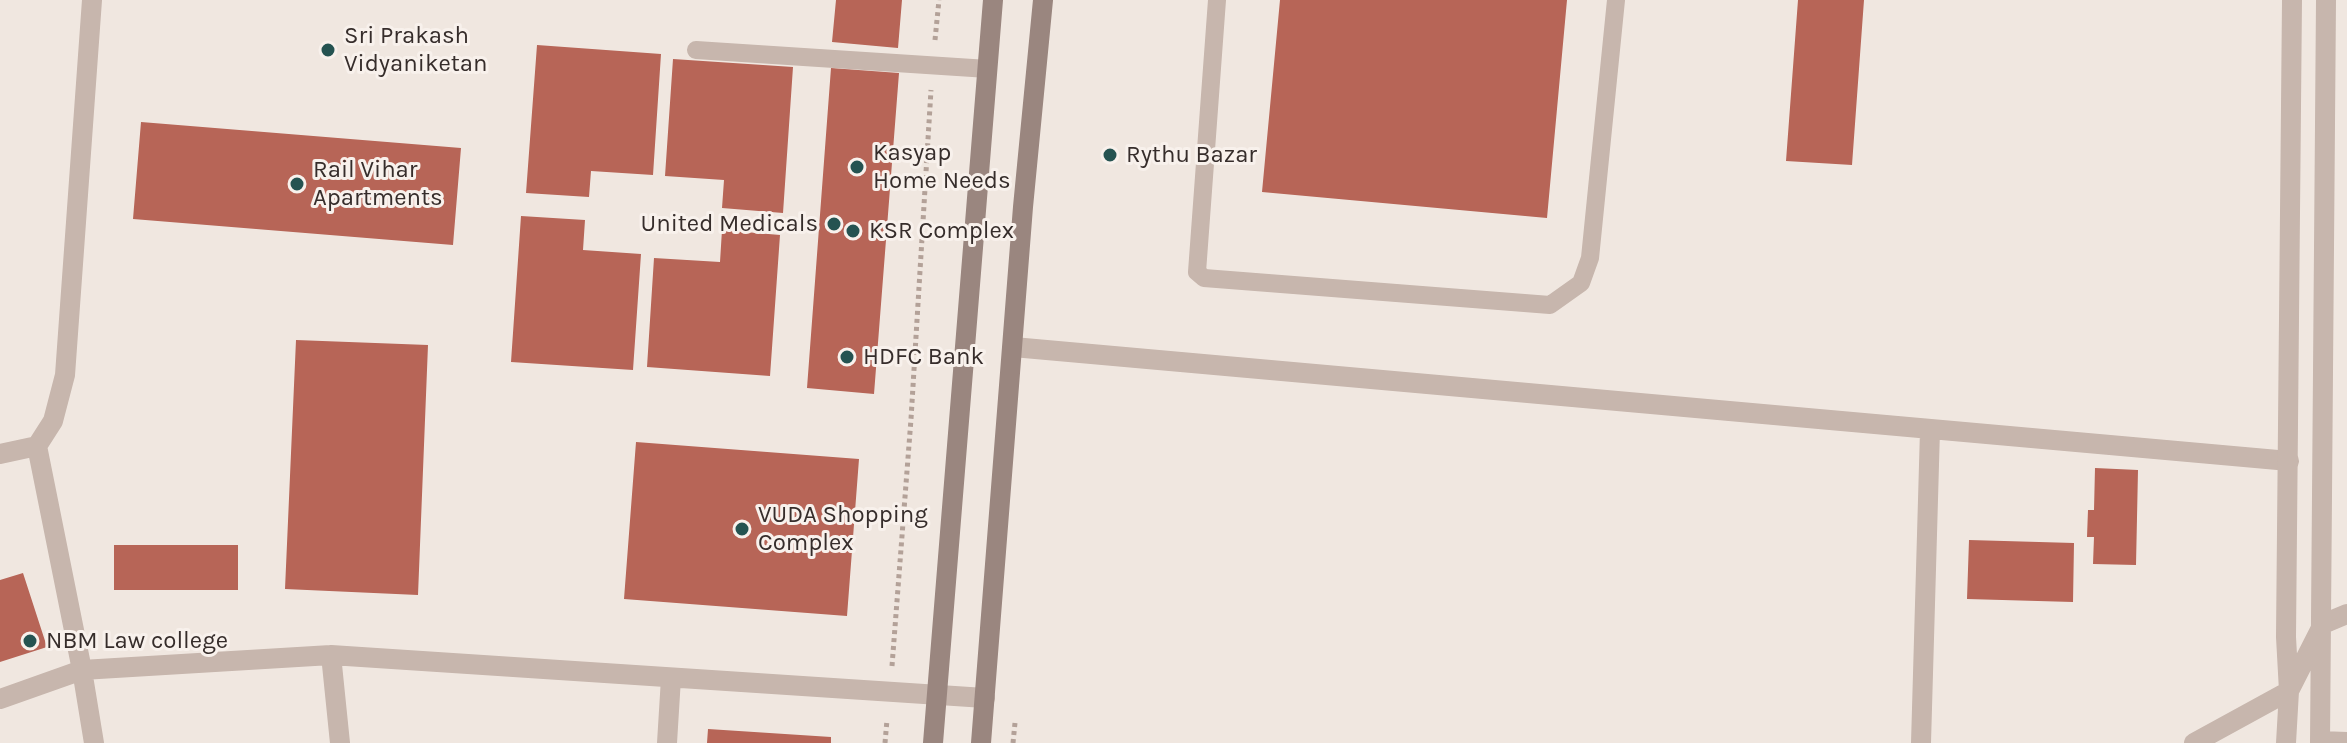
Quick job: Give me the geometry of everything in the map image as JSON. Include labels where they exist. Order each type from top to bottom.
[{"type":"main road","points":[[933,743],[993,0]]},
{"type":"main road","points":[[981,743],[1043,0]]},
{"type":"street","points":[[92,0],[65,375],[53,421],[37,446],[94,743]]},
{"type":"street","points":[[2286,743],[2289,691],[2286,637],[2292,0]]},
{"type":"street","points":[[2326,0],[2320,742],[2347,742]]},
{"type":"street","points":[[1013,347],[2289,461]]},
{"type":"street","points":[[1921,743],[1930,430]]},
{"type":"street","points":[[0,454],[37,446]]},
{"type":"street","points":[[2194,743],[2289,691],[2323,624],[2347,614]]},
{"type":"street","points":[[0,699],[82,670],[331,655],[985,698]]},
{"type":"street","points":[[331,655],[340,743]]},
{"type":"street","points":[[667,743],[671,678]]},
{"type":"lane","points":[[1217,0],[1197,272],[1204,278],[1550,305],[1581,283],[1590,258],[1616,0]]},
{"type":"lane","points":[[696,50],[988,69]]},
{"type":"path","points":[[885,743],[911,419],[939,0]]},
{"type":"building","points":[[836,0],[902,0],[898,48],[832,42]]},
{"type":"building","points":[[1280,0],[1567,0],[1547,218],[1262,192]]},
{"type":"building","points":[[1798,0],[1864,0],[1852,165],[1786,161]]},
{"type":"building","points":[[537,45],[661,54],[653,175],[591,171],[589,197],[526,193]]},
{"type":"building","points":[[673,59],[793,67],[783,213],[722,208],[724,180],[665,176]]},
{"type":"building","name":"KSR Complex","points":[[831,68],[899,73],[874,394],[807,388]]},
{"type":"building","name":"Rail Vihar Apartments","points":[[141,122],[461,148],[453,245],[133,219]]},
{"type":"building","points":[[521,216],[585,220],[583,250],[641,254],[633,370],[511,362]]},
{"type":"building","points":[[722,230],[780,235],[770,376],[647,367],[654,258],[720,262]]},
{"type":"building","points":[[296,340],[428,345],[418,595],[285,589]]},
{"type":"building","name":"VUDA Shopping Complex","points":[[636,442],[859,459],[847,616],[624,599]]},
{"type":"building","points":[[2095,468],[2138,470],[2136,565],[2093,564],[2094,537],[2087,537],[2088,510],[2094,510]]},
{"type":"building","points":[[1969,540],[2074,543],[2073,602],[1967,599]]},
{"type":"building","points":[[114,545],[238,545],[238,590],[114,590]]},
{"type":"building","points":[[23,573],[47,647],[0,662],[0,580]]},
{"type":"building","points":[[708,729],[831,737],[831,743],[707,743]]},
{"type":"place","name":"Sri Prakash Vidyaniketan","points":[[328,50]]},
{"type":"place","name":"Rythu Bazar","points":[[1110,155]]},
{"type":"place","name":"Kasyap Home Needs","points":[[857,167]]},
{"type":"place","name":"Rail Vihar Apartments","points":[[297,184]]},
{"type":"place","name":"United Medicals","points":[[834,224]]},
{"type":"place","name":"KSR Complex","points":[[853,231]]},
{"type":"place","name":"HDFC Bank","points":[[847,357]]},
{"type":"place","name":"VUDA Shopping Complex","points":[[742,529]]},
{"type":"place","name":"NBM Law college","points":[[30,641]]}]
